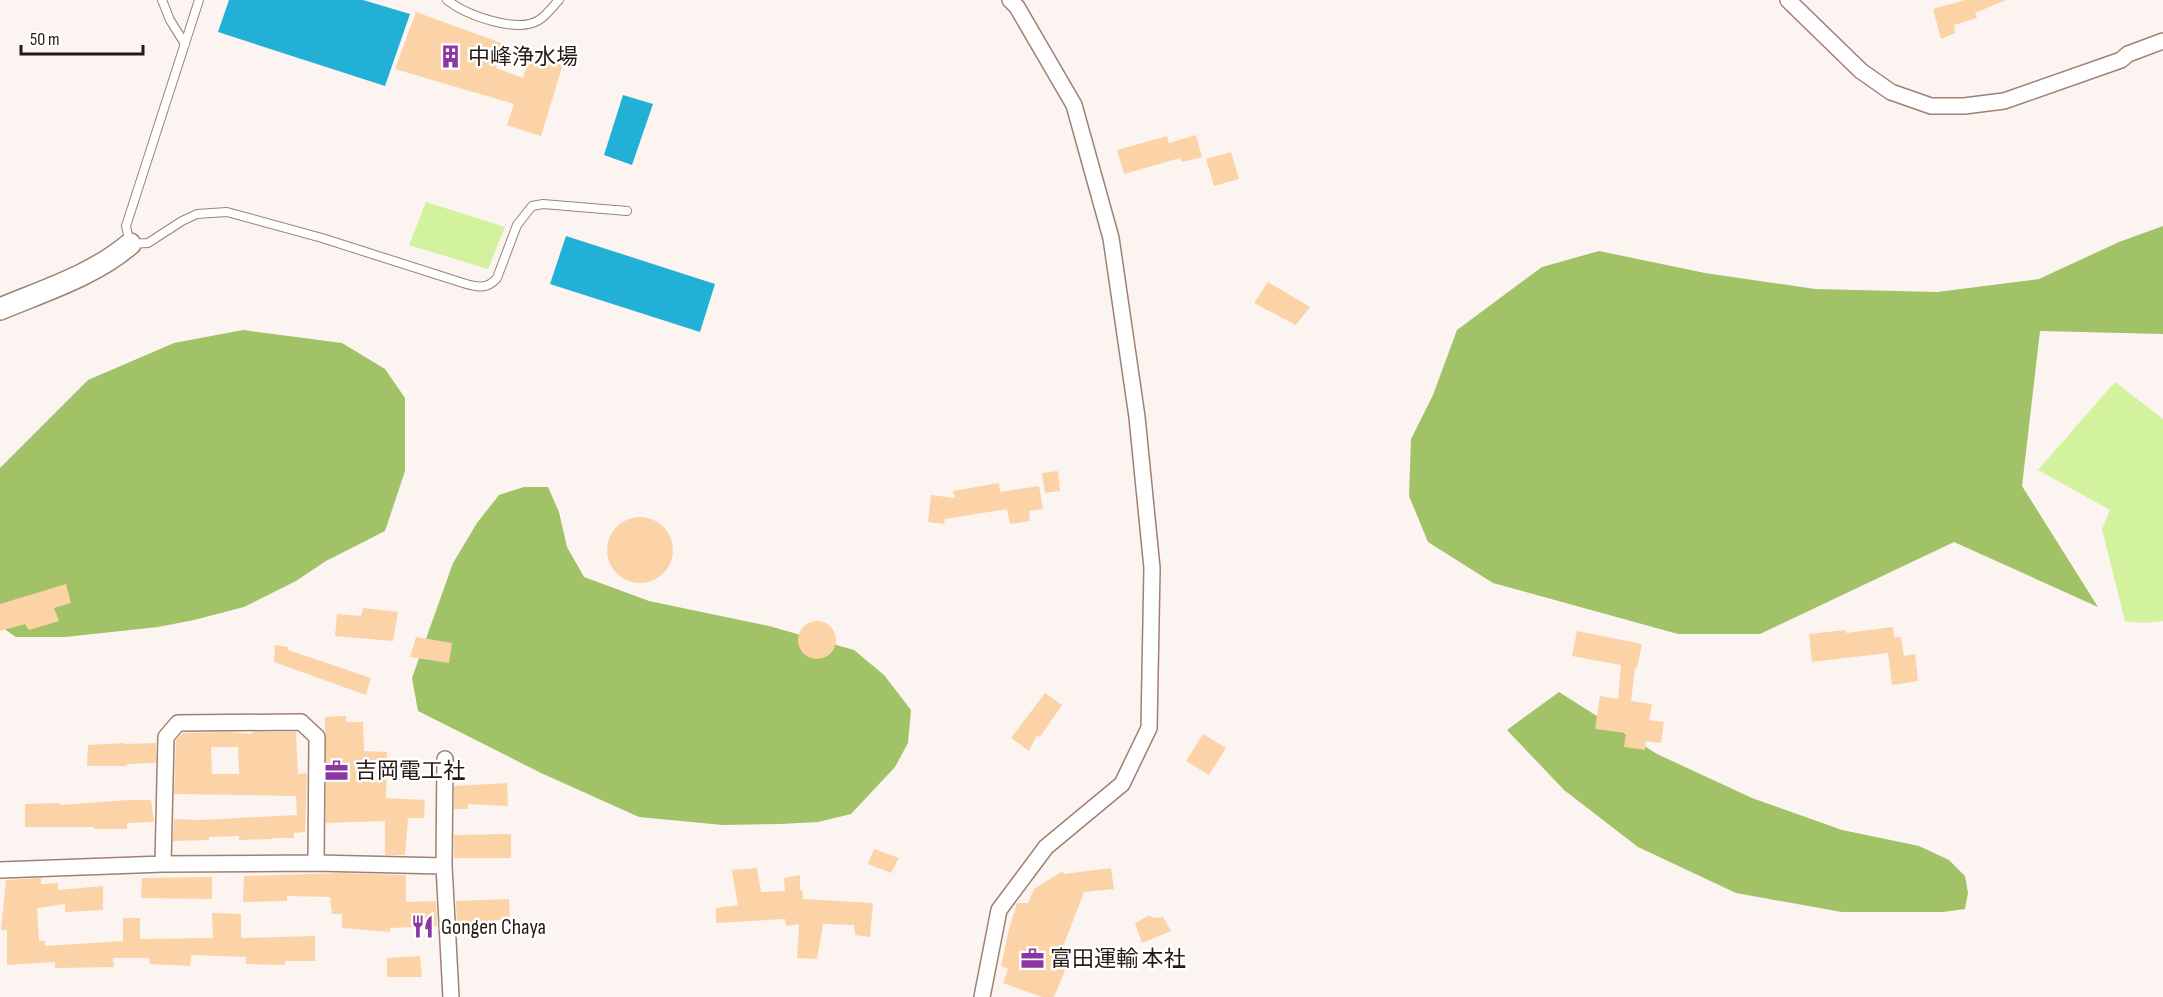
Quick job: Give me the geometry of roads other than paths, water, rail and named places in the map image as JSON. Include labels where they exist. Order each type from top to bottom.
[{"type":"street","points":[[982,997],[999,910],[1046,847],[1122,784],[1149,728],[1152,654],[1152,568],[1149,533],[1137,417],[1111,238],[1074,105],[1017,7],[1010,0]]},
{"type":"street","points":[[1788,0],[1861,71],[1891,92],[1931,106],[1964,106],[2004,101],[2121,60],[2128,54],[2163,41]]},
{"type":"street","points":[[0,309],[70,280],[113,258],[130,244]]},
{"type":"street","points":[[163,864],[166,737],[178,723],[301,722],[317,737],[316,863]]},
{"type":"street","points":[[446,759],[444,866],[451,997]]},
{"type":"street","points":[[0,870],[163,864],[316,863],[444,866]]},
{"type":"lane","points":[[162,0],[170,20],[185,44]]},
{"type":"lane","points":[[200,0],[126,226],[130,244],[148,243],[197,214],[226,212],[322,238],[463,284],[485,287],[497,278],[517,225],[532,206],[543,204],[627,211]]},
{"type":"lane","points":[[447,0],[458,9],[479,17],[521,24],[539,20],[559,0]]},
{"type":"water","points":[[229,0],[363,0],[410,14],[385,86],[218,32]]},
{"type":"water","points":[[623,95],[653,104],[632,165],[604,155]]},
{"type":"water","points":[[566,236],[715,284],[700,332],[550,284]]},
{"type":"place","name":"中峰浄水場","points":[[450,56]]},
{"type":"place","name":"吉岡電工社","points":[[337,770]]},
{"type":"place","name":"Gongen Chaya","points":[[423,926]]},
{"type":"place","name":"富田運輸 本社","points":[[1032,958]]}]
